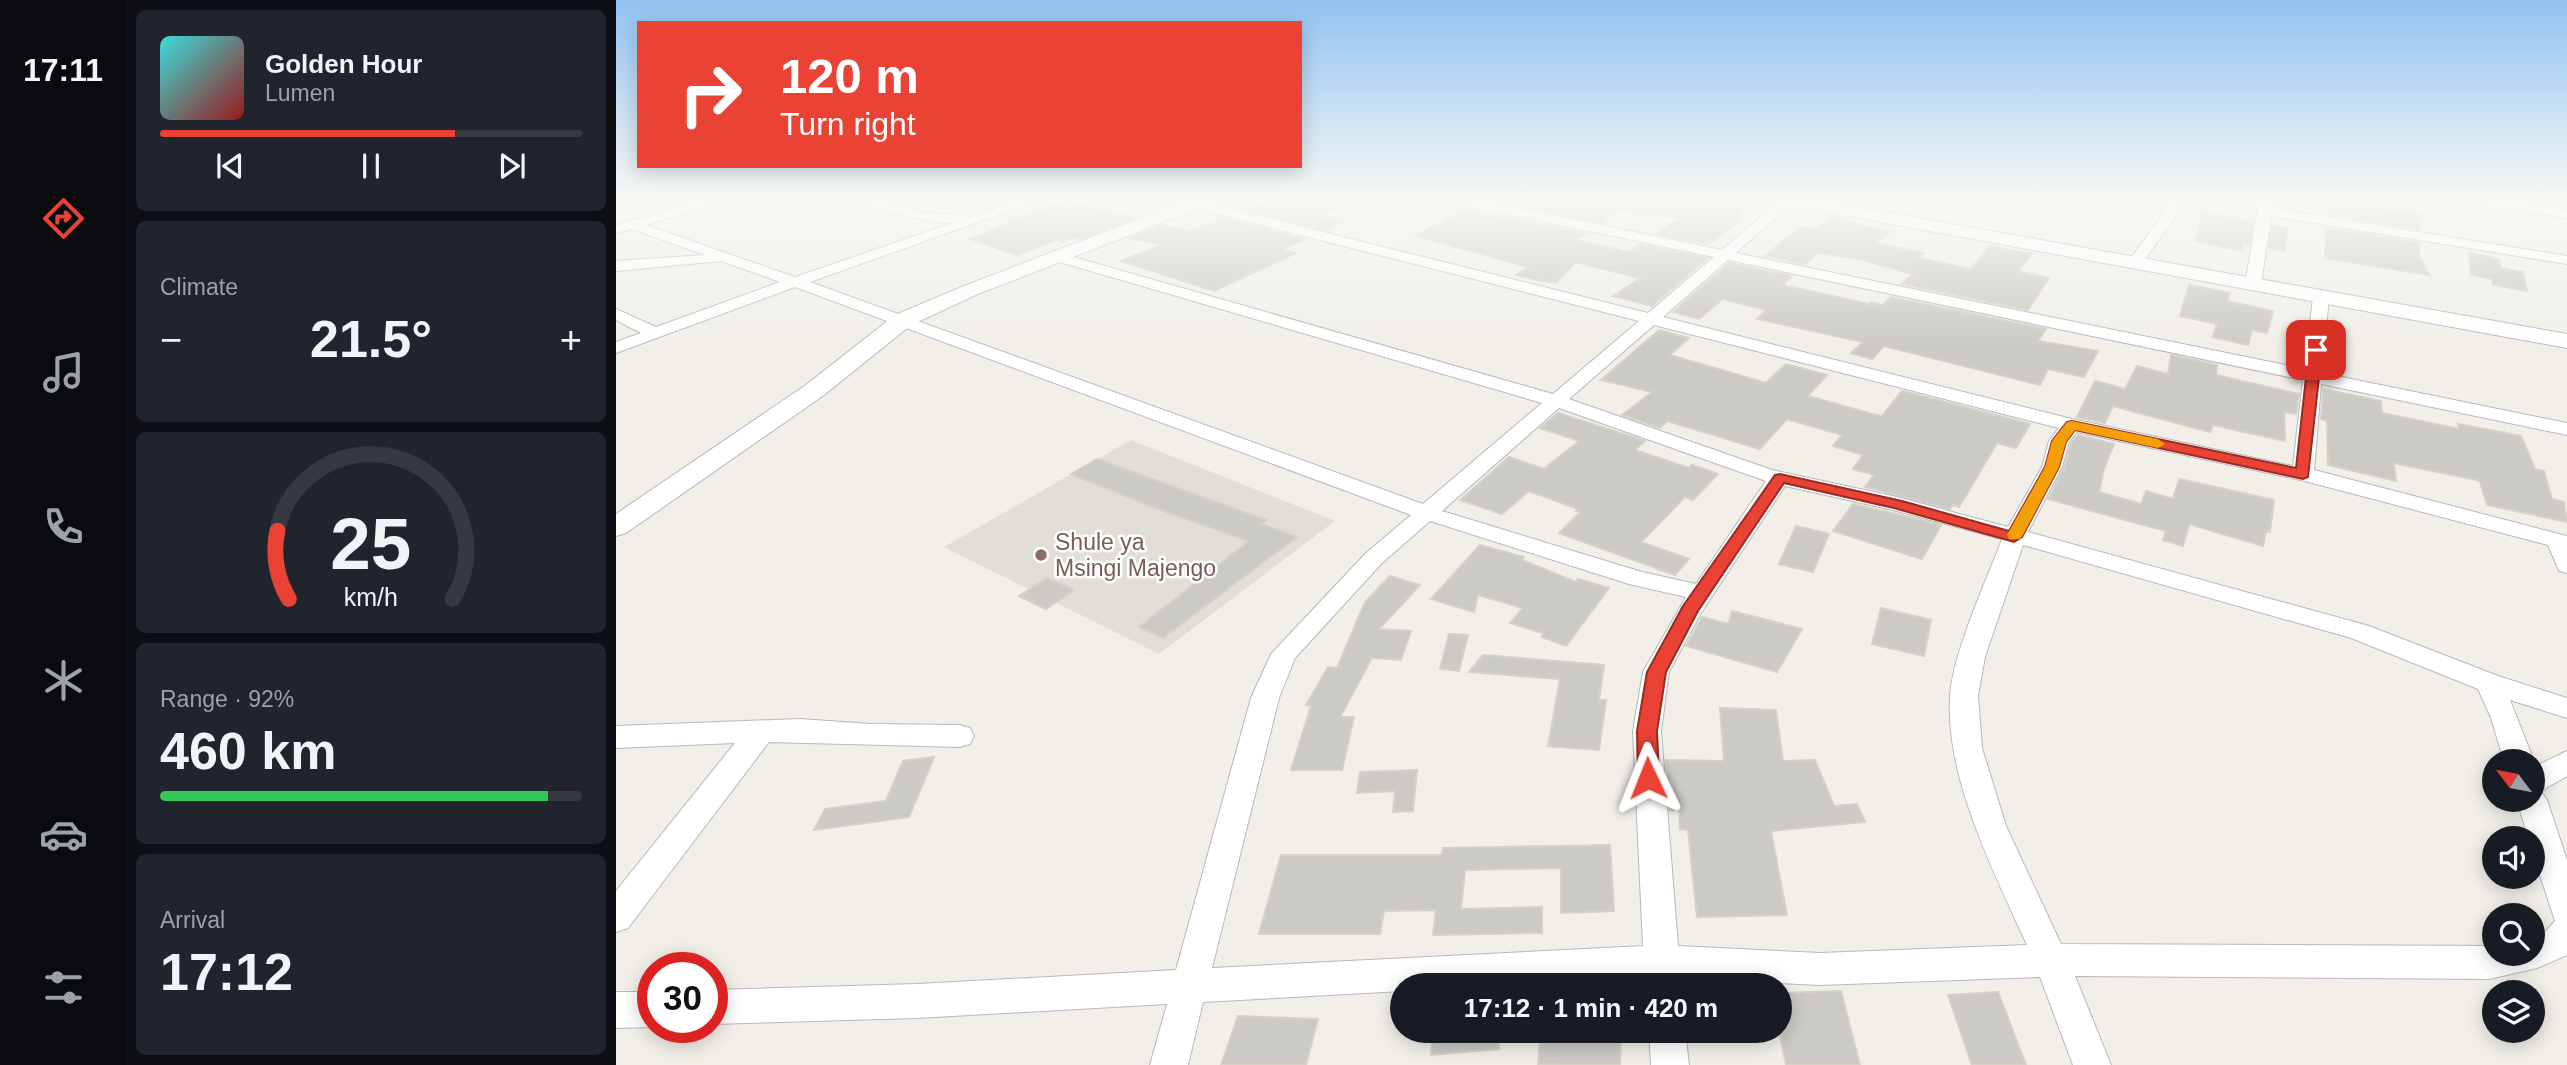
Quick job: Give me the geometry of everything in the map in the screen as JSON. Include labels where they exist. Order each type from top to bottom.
[{"type":"street","points":[[689,248],[903,320],[1427,513],[1638,579],[1702,593]]},
{"type":"street","points":[[616,348],[881,248]]},
{"type":"street","points":[[616,527],[815,390],[866,346],[903,320],[971,290],[1082,248]]},
{"type":"street","points":[[1381,248],[1652,320],[2072,425],[2303,474],[2562,542],[2567,566]]},
{"type":"street","points":[[1695,248],[2567,429]]},
{"type":"street","points":[[1169,1065],[1265,698],[1284,654],[1374,558],[1733,248]]},
{"type":"street","points":[[2057,248],[2567,341]]},
{"type":"street","points":[[2136,262],[2146,248]]},
{"type":"street","points":[[2253,284],[2259,248]]},
{"type":"street","points":[[2500,248],[2567,260]]},
{"type":"street","points":[[1058,257],[1554,400],[1732,465],[1897,504],[2360,632],[2488,683],[2567,708]]},
{"type":"street","points":[[616,266],[725,259]]},
{"type":"street","points":[[2303,474],[2321,297]]},
{"type":"street","points":[[616,314],[656,334]]},
{"type":"street","points":[[2072,425],[2059,441],[2052,467],[2014,537],[1972,657],[1964,696],[1968,748],[1990,826],[2051,960],[2092,1065]]},
{"type":"street","points":[[1780,478],[1678,629],[1656,672],[1647,731],[1661,973],[2051,960],[2482,963]]},
{"type":"street","points":[[2488,683],[2505,718],[2515,749]]},
{"type":"street","points":[[616,737],[800,730],[871,735],[960,736]]},
{"type":"street","points":[[616,917],[761,731]]},
{"type":"street","points":[[2545,775],[2567,762]]},
{"type":"street","points":[[2536,812],[2567,911]]},
{"type":"street","points":[[2545,949],[2563,939],[2567,931]]},
{"type":"street","points":[[728,1007],[1390,982]]},
{"type":"street","points":[[616,1010],[637,1009]]},
{"type":"street","points":[[1668,1043],[1670,1065]]},
{"type":"shaded area","points":[[1131,440],[1335,521],[1159,654],[944,547]]},
{"type":"building","points":[[996,248],[1036,248],[1017,255]]},
{"type":"building","points":[[1154,248],[1285,248],[1282,249],[1296,253],[1214,291],[1121,261]]},
{"type":"building","points":[[1458,248],[1610,248],[1629,252],[1635,248],[1658,248],[1708,258],[1652,306],[1613,296],[1640,278],[1575,262],[1556,283],[1516,275],[1529,267]]},
{"type":"building","points":[[1775,248],[1898,248],[1923,253],[1919,258],[1971,269],[1989,248],[1999,248],[2031,254],[2018,271],[2049,278],[2028,310],[1902,284],[1912,274],[1863,260],[1818,253],[1805,264],[1765,256]]},
{"type":"building","points":[[2325,248],[2419,248],[2419,255],[2429,275],[2325,258]]},
{"type":"building","points":[[2469,253],[2499,259],[2501,268],[2523,272],[2527,291],[2493,285],[2492,279],[2471,275]]},
{"type":"building","points":[[1729,263],[1792,276],[1783,285],[1869,304],[1871,302],[1883,305],[1891,297],[2046,329],[2038,341],[2098,351],[2084,377],[2048,369],[2040,385],[1884,346],[1872,359],[1851,353],[1863,342],[1757,319],[1766,310],[1723,299],[1699,319],[1673,312]]},
{"type":"building","points":[[2189,285],[2230,293],[2227,301],[2273,311],[2267,333],[2252,330],[2248,345],[2213,337],[2217,324],[2180,316]]},
{"type":"building","points":[[1659,330],[1689,338],[1670,355],[1766,383],[1786,364],[1827,375],[1808,396],[1872,414],[1882,416],[1902,391],[2030,424],[2016,448],[1997,443],[1959,507],[1953,505],[1950,509],[1865,487],[1874,475],[1853,469],[1863,455],[1833,446],[1842,435],[1787,419],[1760,449],[1667,421],[1660,428],[1622,415],[1652,392],[1601,380]]},
{"type":"building","points":[[2171,355],[2217,365],[2216,375],[2299,394],[2296,414],[2284,412],[2285,441],[2213,425],[2210,432],[2113,406],[2105,423],[2077,417],[2095,381],[2125,389],[2137,366],[2168,374]]},
{"type":"building","points":[[2323,389],[2381,401],[2382,413],[2459,429],[2458,424],[2521,436],[2535,469],[2544,471],[2552,499],[2564,502],[2567,522],[2487,505],[2477,480],[2394,463],[2396,481],[2328,465],[2327,421],[2321,419]]},
{"type":"building","points":[[1558,413],[1645,441],[1635,450],[1689,468],[1692,465],[1718,474],[1693,500],[1685,497],[1641,542],[1689,559],[1675,575],[1559,533],[1580,512],[1576,511],[1578,509],[1529,491],[1502,514],[1460,500],[1509,457],[1544,469],[1579,441],[1540,428]]},
{"type":"building","points":[[2078,435],[2114,444],[2099,492],[2141,504],[2146,491],[2173,499],[2179,479],[2274,500],[2270,532],[2266,531],[2263,546],[2189,524],[2183,546],[2163,540],[2166,531],[2048,499],[2064,468],[2071,443]]},
{"type":"building","points":[[1097,459],[1266,520],[1262,524],[1297,537],[1163,638],[1139,627],[1249,541],[1158,509],[1071,474]]},
{"type":"building","points":[[1853,504],[1941,525],[1922,559],[1833,531]]},
{"type":"building","points":[[1796,526],[1829,534],[1813,572],[1779,564]]},
{"type":"building","points":[[1480,545],[1524,557],[1522,560],[1576,582],[1578,579],[1609,588],[1566,646],[1542,637],[1543,633],[1510,623],[1523,608],[1478,595],[1474,612],[1431,599]]},
{"type":"building","points":[[1390,576],[1420,585],[1379,629],[1411,631],[1401,660],[1372,658],[1340,717],[1354,717],[1342,770],[1291,770],[1311,706],[1306,705],[1328,667],[1337,668],[1365,602]]},
{"type":"building","points":[[1047,578],[1074,590],[1046,609],[1019,596]]},
{"type":"building","points":[[1881,608],[1931,620],[1924,656],[1872,644]]},
{"type":"building","points":[[1732,611],[1802,629],[1777,672],[1686,646],[1702,617],[1728,624]]},
{"type":"building","points":[[1449,634],[1468,635],[1459,671],[1440,669]]},
{"type":"building","points":[[1483,655],[1604,665],[1599,700],[1606,700],[1599,750],[1548,746],[1560,679],[1469,672]]},
{"type":"building","points":[[1720,708],[1776,710],[1783,761],[1815,760],[1834,806],[1857,804],[1865,822],[1771,831],[1787,915],[1697,917],[1688,830],[1680,829],[1679,810],[1670,810],[1666,760],[1724,761]]},
{"type":"building","points":[[934,757],[909,817],[814,830],[825,809],[886,801],[903,761]]},
{"type":"building","points":[[1417,770],[1413,811],[1393,812],[1395,791],[1357,793],[1360,772]]},
{"type":"building","points":[[1610,845],[1614,911],[1561,913],[1561,868],[1465,870],[1461,909],[1542,907],[1542,933],[1433,935],[1436,910],[1384,911],[1380,934],[1259,934],[1281,855],[1442,855],[1443,848]]},
{"type":"building","points":[[1841,991],[1860,1065],[1786,1065],[1782,1043],[1792,1043],[1792,993]]},
{"type":"building","points":[[1998,992],[2026,1065],[1972,1065],[1948,995]]},
{"type":"building","points":[[1238,1016],[1318,1019],[1306,1065],[1221,1065]]},
{"type":"building","points":[[1432,1043],[1499,1043],[1499,1049],[1431,1055]]},
{"type":"building","points":[[1540,1043],[1621,1043],[1620,1065],[1538,1064]]},
{"type":"slow traffic","points":[[2015,535],[2052,467],[2059,441],[2072,425],[2158,444]]},
{"type":"place","name":"Shule ya Msingi Majengo","points":[[1041,555]]},
{"type":"route","points":[[1648,778],[1647,731],[1656,672],[1690,610],[1780,478],[1897,504],[2014,537],[2052,467],[2059,441],[2072,425],[2303,474],[2316,350]]}]
